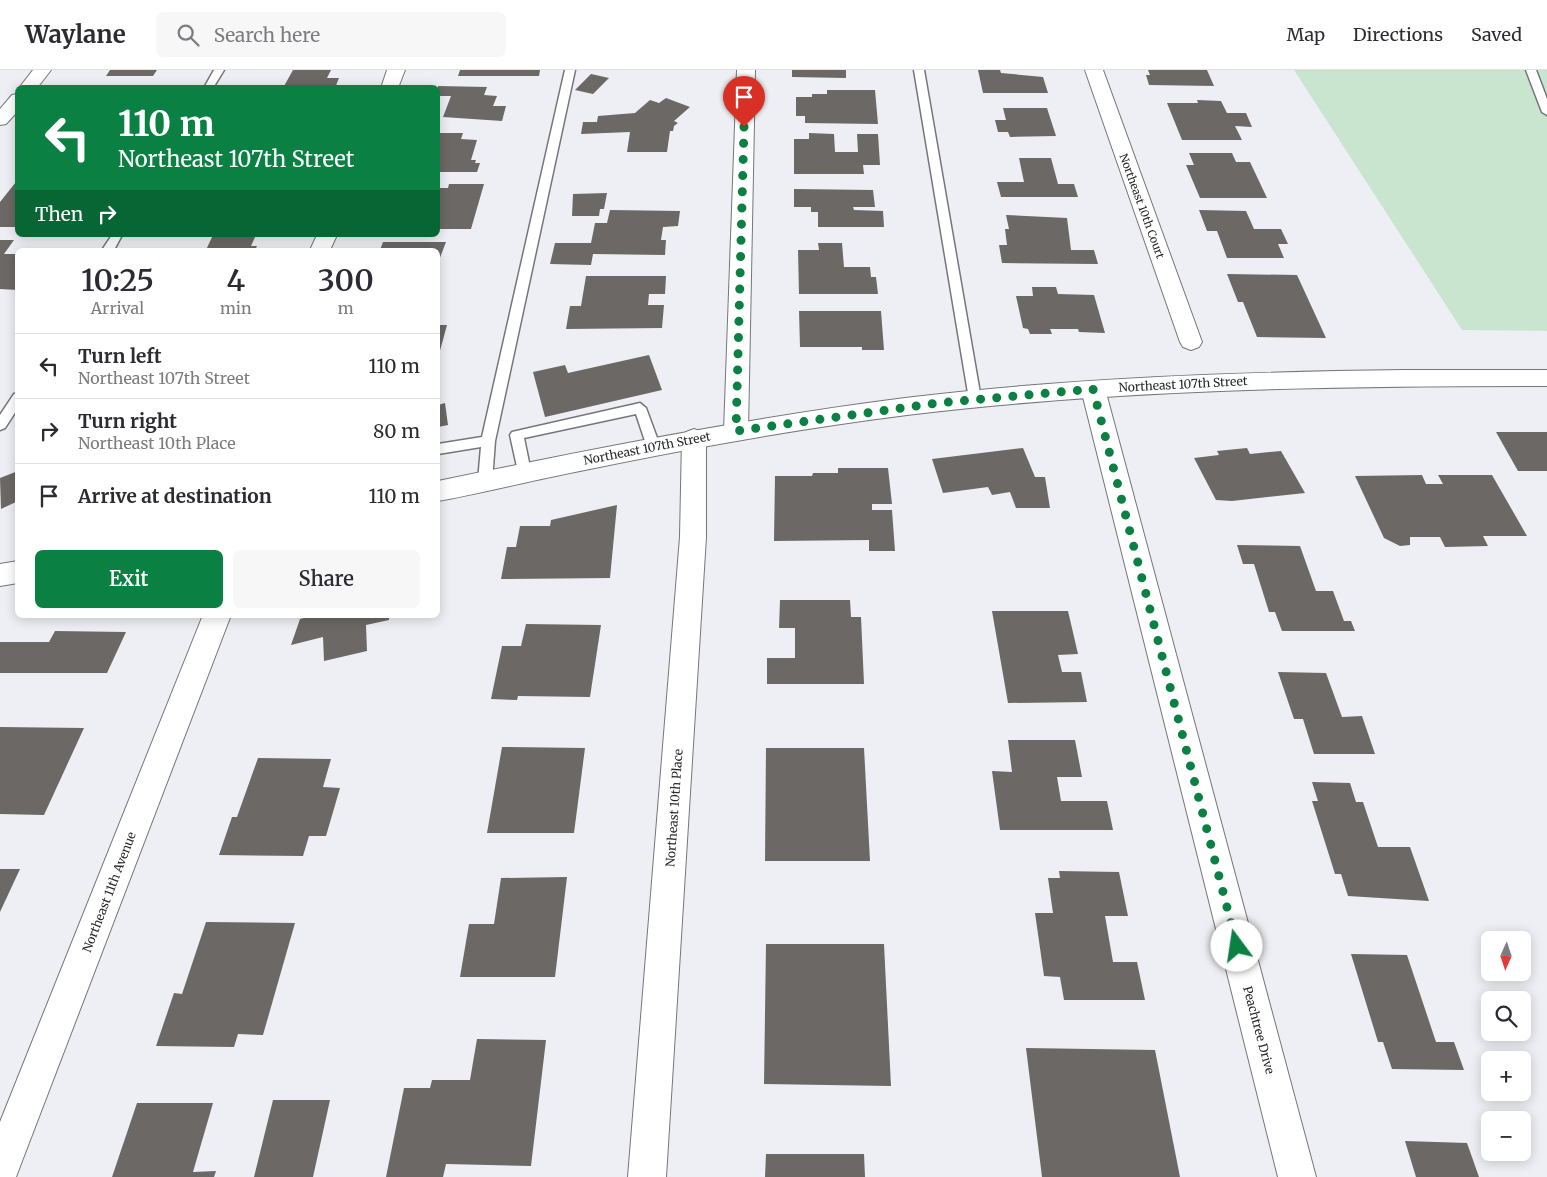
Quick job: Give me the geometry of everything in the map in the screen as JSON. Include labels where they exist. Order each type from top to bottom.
[{"type":"street","points":[[30,85],[42,70]]},
{"type":"street","points":[[390,85],[396,70]]},
{"type":"street","points":[[736,431],[746,70]]},
{"type":"street","name":"Northeast 10th Court","points":[[1094,70],[1191,342]]},
{"type":"street","points":[[0,120],[15,102]]},
{"type":"street","name":"Northeast 107th Street","points":[[440,491],[694,438],[976,398],[1093,389],[1297,380],[1547,378]]},
{"type":"street","name":"Peachtree Drive","points":[[1093,389],[1297,1177]]},
{"type":"street","name":"Northeast 10th Place","points":[[647,1177],[693,537],[694,438]]},
{"type":"street","points":[[0,575],[15,572]]},
{"type":"street","name":"Northeast 11th Avenue","points":[[0,1169],[217,618]]},
{"type":"lane","points":[[210,85],[219,70]]},
{"type":"lane","points":[[485,481],[488,442],[570,70]]},
{"type":"lane","points":[[919,70],[976,398]]},
{"type":"lane","points":[[1531,70],[1547,112]]},
{"type":"lane","points":[[109,248],[116,237]]},
{"type":"lane","points":[[0,425],[15,402]]},
{"type":"lane","points":[[524,472],[517,435],[640,408],[653,446]]},
{"type":"lane","points":[[440,449],[488,442]]},
{"type":"green space","points":[[1294,70],[1547,70],[1547,331],[1462,330]]},
{"type":"building","points":[[110,70],[157,70],[153,76],[106,76]]},
{"type":"building","points":[[293,70],[331,70],[327,78],[339,78],[336,85],[285,85]]},
{"type":"building","points":[[460,70],[540,70],[539,76],[458,76]]},
{"type":"building","points":[[792,70],[846,70],[846,78],[792,77]]},
{"type":"building","points":[[978,70],[1000,70],[1001,73],[1043,77],[1048,93],[983,93]]},
{"type":"building","points":[[1148,70],[1207,70],[1214,86],[1149,85],[1146,75],[1150,75]]},
{"type":"building","points":[[591,74],[609,78],[593,94],[575,90]]},
{"type":"building","points":[[440,86],[487,87],[484,95],[497,96],[493,106],[506,106],[502,121],[443,117],[451,96],[440,96]]},
{"type":"building","points":[[827,90],[875,90],[878,124],[805,123],[805,116],[796,116],[796,97],[812,97],[812,94],[827,94]]},
{"type":"building","points":[[666,98],[690,107],[674,121],[678,123],[674,126],[673,131],[670,131],[667,152],[627,152],[630,132],[581,134],[583,122],[597,122],[598,116],[635,113],[650,100],[659,103]]},
{"type":"building","points":[[1197,100],[1221,101],[1227,113],[1246,113],[1252,127],[1235,126],[1242,140],[1182,140],[1167,103],[1198,103]]},
{"type":"building","points":[[1003,108],[1047,108],[1056,136],[1010,137],[1008,132],[998,132],[995,120],[1006,120]]},
{"type":"building","points":[[440,133],[463,133],[461,139],[477,140],[471,160],[476,160],[475,163],[480,163],[477,172],[440,172]]},
{"type":"building","points":[[809,133],[834,134],[835,152],[858,152],[857,134],[878,134],[880,165],[863,165],[864,174],[794,174],[794,139],[809,139]]},
{"type":"building","points":[[1189,153],[1232,153],[1236,162],[1250,162],[1267,198],[1200,198],[1186,165],[1194,165]]},
{"type":"building","points":[[1019,158],[1051,158],[1058,184],[1074,184],[1078,197],[1001,197],[997,182],[1024,182]]},
{"type":"building","points":[[15,183],[15,227],[0,227],[0,202]]},
{"type":"building","points":[[449,184],[484,184],[471,229],[440,229],[440,188],[448,188]]},
{"type":"building","points":[[794,189],[873,190],[875,207],[853,207],[854,210],[883,211],[884,227],[818,227],[818,212],[811,212],[811,207],[794,207]]},
{"type":"building","points":[[607,193],[604,209],[600,209],[599,216],[572,216],[573,194]]},
{"type":"building","points":[[610,210],[680,211],[678,226],[663,227],[661,240],[666,240],[665,255],[593,254],[591,265],[550,264],[555,243],[591,243],[595,223],[607,223]]},
{"type":"building","points":[[1199,210],[1246,211],[1254,229],[1281,229],[1288,244],[1278,244],[1284,258],[1227,258],[1217,231],[1207,231]]},
{"type":"building","points":[[1006,215],[1067,218],[1071,250],[1094,250],[1098,264],[1002,263],[999,245],[1007,245],[1005,229],[1009,229]]},
{"type":"building","points":[[212,237],[255,237],[251,246],[257,246],[256,248],[207,248]]},
{"type":"building","points":[[0,240],[14,240],[4,254],[15,254],[15,290],[0,289]]},
{"type":"building","points":[[383,242],[446,242],[440,258],[440,248],[381,248]]},
{"type":"building","points":[[818,243],[842,243],[844,267],[870,267],[871,277],[876,277],[878,294],[799,294],[798,250],[819,250]]},
{"type":"building","points":[[1227,274],[1297,275],[1326,338],[1257,337],[1243,302],[1238,302]]},
{"type":"building","points":[[586,276],[666,276],[665,294],[649,294],[648,305],[664,305],[662,328],[566,329],[570,306],[581,306]]},
{"type":"building","points":[[1032,287],[1056,287],[1058,294],[1094,295],[1105,333],[1079,332],[1078,329],[1050,329],[1052,334],[1030,334],[1028,329],[1023,328],[1016,296],[1033,296]]},
{"type":"building","points":[[799,311],[881,311],[884,350],[862,350],[862,347],[800,347]]},
{"type":"building","points":[[440,325],[447,325],[440,351]]},
{"type":"building","points":[[649,355],[662,390],[545,417],[533,372],[565,365],[568,373]]},
{"type":"building","points":[[445,403],[448,425],[440,427],[440,404]]},
{"type":"building","points":[[1496,432],[1547,432],[1547,471],[1518,471]]},
{"type":"building","points":[[1023,448],[1035,477],[1045,477],[1050,508],[1016,508],[1010,492],[992,495],[988,487],[943,493],[932,459]]},
{"type":"building","points":[[1247,448],[1250,454],[1281,451],[1305,493],[1232,501],[1216,500],[1194,458],[1219,455],[1217,451]]},
{"type":"building","points":[[838,468],[888,468],[892,504],[872,504],[872,510],[892,510],[895,551],[869,551],[869,540],[774,541],[775,476],[812,476],[813,473],[838,473]]},
{"type":"building","points":[[15,472],[15,502],[1,509],[0,478]]},
{"type":"building","points":[[1422,475],[1426,484],[1443,484],[1438,475],[1492,475],[1527,536],[1483,536],[1488,546],[1445,547],[1440,537],[1410,537],[1410,545],[1400,546],[1384,538],[1355,476]]},
{"type":"building","points":[[617,505],[610,578],[501,579],[507,547],[516,547],[520,526],[550,526],[551,520]]},
{"type":"building","points":[[1237,545],[1300,546],[1316,591],[1333,591],[1344,621],[1351,621],[1355,631],[1282,631],[1275,612],[1269,612],[1254,564],[1243,564]]},
{"type":"building","points":[[780,600],[850,600],[851,617],[861,617],[864,684],[767,684],[767,658],[795,658],[795,628],[779,628]]},
{"type":"building","points":[[992,611],[1068,611],[1078,654],[1058,655],[1062,672],[1081,672],[1087,702],[1008,703]]},
{"type":"building","points":[[389,618],[389,620],[366,625],[367,651],[324,661],[323,637],[291,645],[300,619]]},
{"type":"building","points":[[526,624],[601,625],[590,697],[518,696],[517,700],[491,699],[502,646],[521,646]]},
{"type":"building","points":[[55,631],[126,632],[107,673],[0,673],[0,642],[49,642]]},
{"type":"building","points":[[1278,672],[1326,673],[1342,717],[1362,716],[1375,754],[1314,754],[1303,719],[1294,719]]},
{"type":"building","points":[[0,727],[84,728],[44,815],[0,814]]},
{"type":"building","points":[[1008,740],[1075,740],[1082,777],[1057,777],[1061,801],[1107,801],[1113,830],[1000,830],[992,771],[1012,772]]},
{"type":"building","points":[[502,747],[585,748],[574,833],[487,833]]},
{"type":"building","points":[[766,748],[864,748],[870,861],[765,861]]},
{"type":"building","points":[[258,758],[331,759],[323,787],[340,788],[326,836],[309,836],[303,856],[219,855],[232,817],[237,817]]},
{"type":"building","points":[[1312,782],[1350,783],[1356,802],[1363,802],[1378,847],[1410,847],[1429,901],[1348,896],[1341,874],[1335,874],[1312,801],[1318,801]]},
{"type":"building","points":[[0,869],[20,869],[0,912]]},
{"type":"building","points":[[1059,871],[1119,872],[1128,916],[1105,916],[1113,962],[1137,962],[1145,1000],[1064,1000],[1060,977],[1044,976],[1035,913],[1053,913],[1048,878],[1060,878]]},
{"type":"building","points":[[567,877],[555,977],[460,977],[469,924],[494,924],[501,878]]},
{"type":"building","points":[[206,922],[295,923],[263,1035],[238,1034],[234,1047],[156,1046],[174,993],[182,994]]},
{"type":"building","points":[[766,944],[884,944],[891,1086],[764,1084]]},
{"type":"building","points":[[1351,954],[1407,955],[1436,1042],[1454,1042],[1464,1070],[1392,1069],[1383,1042],[1378,1042]]},
{"type":"building","points":[[477,1039],[546,1040],[531,1166],[446,1164],[443,1177],[386,1177],[404,1088],[430,1088],[432,1080],[470,1080]]},
{"type":"building","points":[[1026,1048],[1155,1050],[1180,1177],[1042,1177]]},
{"type":"building","points":[[273,1100],[330,1100],[313,1177],[254,1177]]},
{"type":"building","points":[[137,1103],[213,1103],[193,1172],[216,1171],[214,1177],[112,1177]]},
{"type":"building","points":[[1405,1141],[1467,1143],[1479,1177],[1416,1177]]},
{"type":"building","points":[[766,1154],[864,1154],[865,1177],[765,1177]]},
{"type":"route","points":[[744,127],[736,431],[847,414],[976,398],[1093,389],[1237,946]]}]
